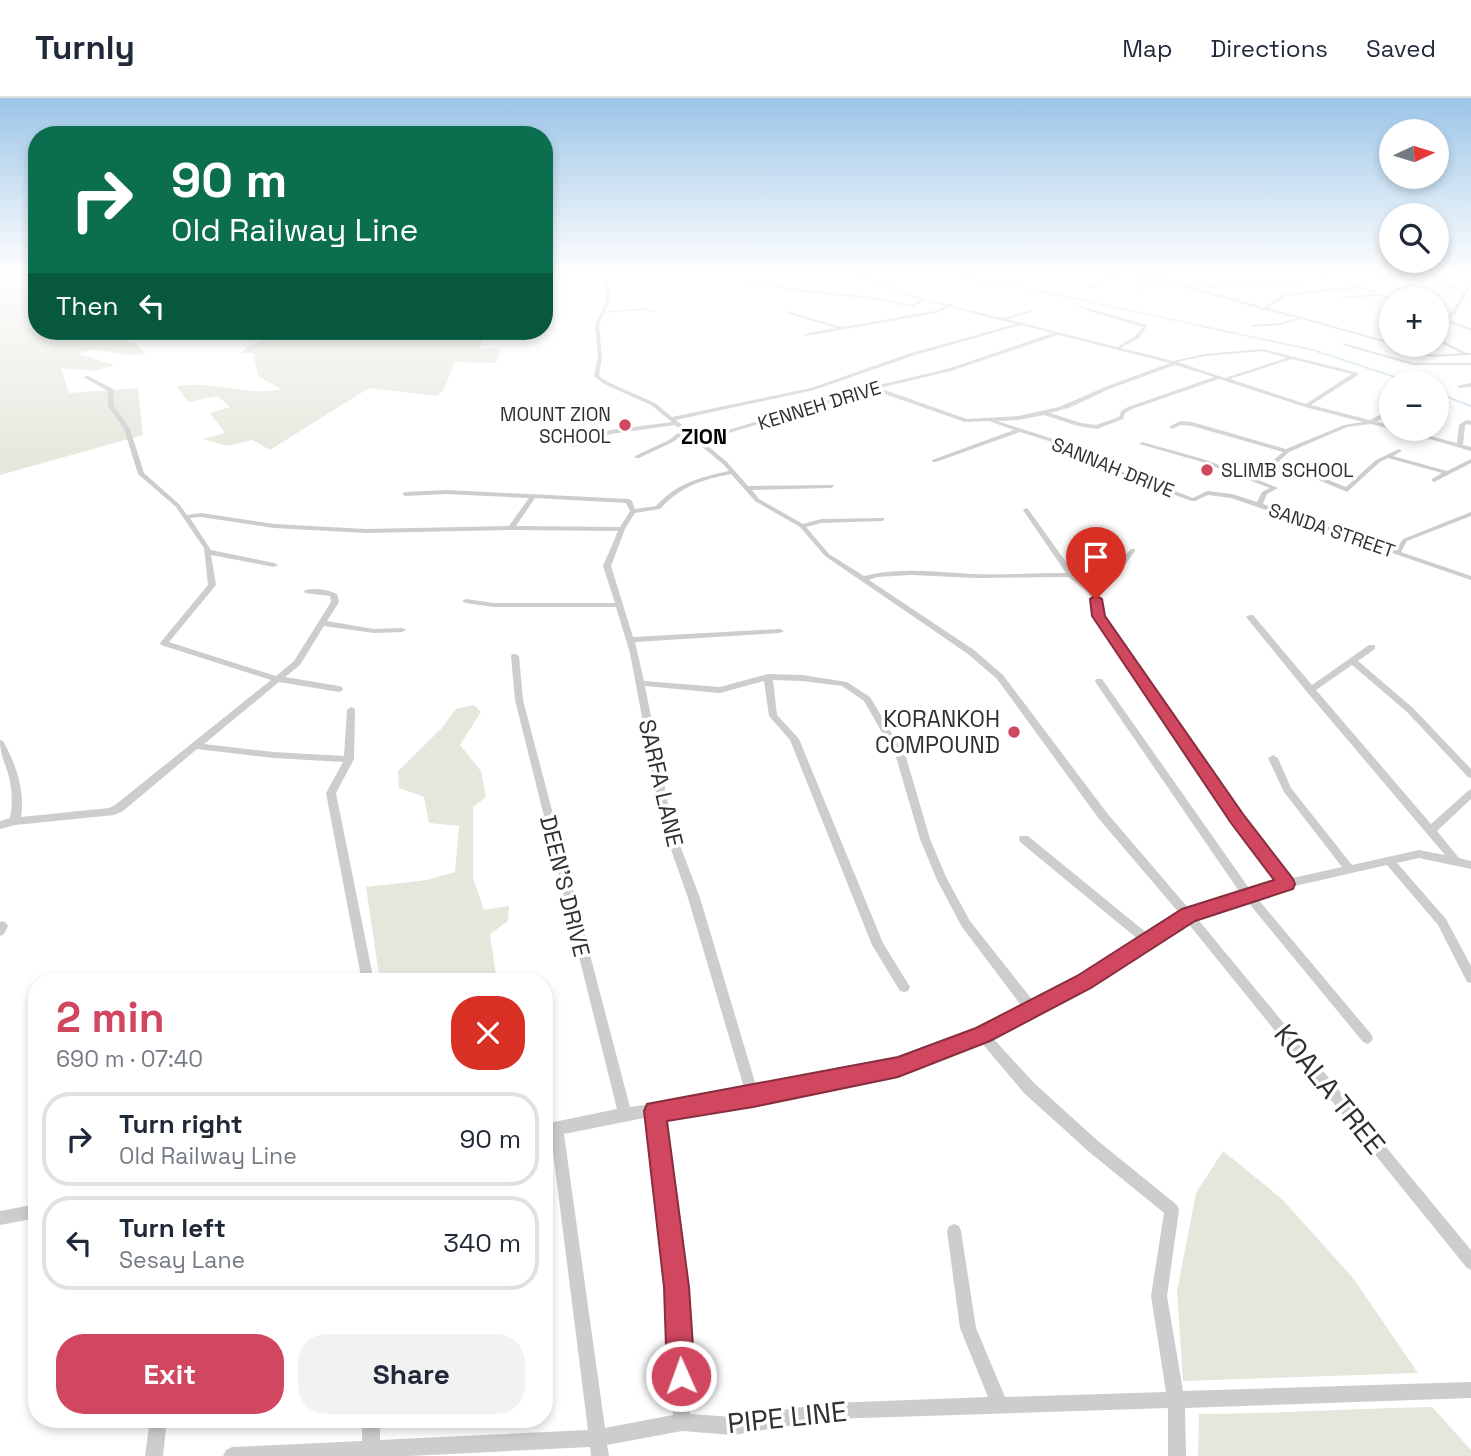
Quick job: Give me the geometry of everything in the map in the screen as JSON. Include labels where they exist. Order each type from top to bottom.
[{"type":"street","points":[[598,336],[600,357],[597,376],[606,383],[653,404],[701,440],[734,472],[752,496],[768,509],[802,526],[821,521],[882,519]]},
{"type":"street","points":[[572,446],[610,432],[673,421],[821,385],[977,336]]},
{"type":"street","name":"KENNEH DRIVE","points":[[701,440],[873,388],[949,370],[1048,336]]},
{"type":"street","points":[[1073,336],[1174,362],[1307,406],[1379,424]]},
{"type":"street","points":[[1119,347],[1138,336]]},
{"type":"street","points":[[1345,344],[1413,364],[1471,364]]},
{"type":"street","points":[[1449,344],[1470,354]]},
{"type":"street","points":[[873,388],[967,421],[992,421],[1070,408],[1078,401],[1174,362],[1205,355],[1263,350],[1356,374],[1307,406]]},
{"type":"street","points":[[1449,355],[1470,354]]},
{"type":"street","points":[[1044,413],[1080,425],[1097,427],[1121,418],[1123,412],[1130,408],[1291,358]]},
{"type":"street","points":[[86,377],[111,390],[111,406],[131,437],[141,474],[178,506],[208,552],[212,585],[164,643],[278,679],[339,689]]},
{"type":"street","points":[[1460,386],[1471,385]]},
{"type":"street","points":[[1245,475],[1271,465],[1287,451],[1346,426],[1371,422],[1379,418]]},
{"type":"street","name":"SANNAH DRIVE","points":[[992,421],[1073,447],[1114,470],[1193,500]]},
{"type":"street","points":[[1461,446],[1462,425],[1466,422],[1471,424]]},
{"type":"street","points":[[1172,427],[1180,423],[1192,424],[1287,451]]},
{"type":"street","points":[[637,457],[671,441],[686,430]]},
{"type":"street","points":[[934,461],[1019,430]]},
{"type":"street","points":[[1442,441],[1471,449]]},
{"type":"street","points":[[1142,444],[1245,475],[1275,488],[1264,493],[1259,505]]},
{"type":"street","points":[[1347,490],[1378,461],[1399,450]]},
{"type":"street","points":[[1387,456],[1448,473]]},
{"type":"street","points":[[1434,480],[1471,461]]},
{"type":"street","points":[[1271,465],[1304,472],[1356,492]]},
{"type":"street","points":[[405,494],[446,492],[629,501],[633,512],[658,508],[670,493],[690,481],[734,472]]},
{"type":"street","points":[[747,488],[831,486]]},
{"type":"street","name":"SANDA STREET","points":[[1193,500],[1207,493],[1259,505],[1470,575]]},
{"type":"street","points":[[511,528],[533,497]]},
{"type":"street","points":[[1026,510],[1070,575],[1090,590],[1096,599],[1099,616],[1237,818],[1286,884]]},
{"type":"street","name":"SARFA LANE","points":[[633,512],[622,529],[607,566],[640,683],[667,824],[694,898],[753,1096]]},
{"type":"street","points":[[1397,552],[1405,540],[1471,514]]},
{"type":"street","points":[[186,517],[201,515],[262,524],[366,531],[622,529]]},
{"type":"street","points":[[1460,518],[1471,523]]},
{"type":"street","name":"KOALA TREE","points":[[802,526],[827,555],[971,652],[1000,677],[1103,817],[1188,915],[1471,1262]]},
{"type":"street","points":[[1090,590],[1133,550]]},
{"type":"street","points":[[208,552],[274,565]]},
{"type":"street","points":[[863,579],[877,575],[911,573],[976,576],[1070,575]]},
{"type":"street","points":[[0,825],[15,821],[110,812],[119,808],[297,663],[335,602],[335,596],[308,591]]},
{"type":"street","points":[[467,601],[494,605],[620,605]]},
{"type":"street","points":[[1250,617],[1455,860]]},
{"type":"street","points":[[322,623],[374,631],[402,630]]},
{"type":"street","points":[[629,640],[780,631]]},
{"type":"street","points":[[1310,690],[1372,647]]},
{"type":"street","name":"DEEN'S DRIVE","points":[[515,656],[519,700],[625,1114]]},
{"type":"street","points":[[1353,661],[1410,710],[1471,775]]},
{"type":"street","points":[[768,677],[773,716],[794,739],[878,946],[904,987]]},
{"type":"street","points":[[640,683],[720,690],[768,677],[802,678],[844,684],[867,699],[901,757],[925,839],[942,880],[966,924],[1032,1009]]},
{"type":"street","points":[[1099,681],[1249,896],[1367,1038]]},
{"type":"street","points":[[351,710],[349,759],[331,793],[366,973]]},
{"type":"street","points":[[0,743],[12,768],[19,800],[15,821]]},
{"type":"street","points":[[197,746],[349,759]]},
{"type":"street","points":[[1273,758],[1287,790],[1349,869]]},
{"type":"street","points":[[1430,831],[1471,793]]},
{"type":"street","points":[[1024,839],[1147,940]]},
{"type":"street","points":[[553,1130],[625,1114],[753,1096],[898,1067],[983,1035],[1084,982],[1188,915],[1286,884],[1419,854],[1471,865]]},
{"type":"street","points":[[1390,860],[1442,922],[1471,978]]},
{"type":"street","points":[[983,1035],[1029,1088],[1093,1146],[1172,1210],[1159,1296],[1176,1400],[1177,1456]]},
{"type":"street","points":[[655,1111],[677,1287],[682,1422]]},
{"type":"street","points":[[553,1143],[599,1447]]},
{"type":"street","points":[[0,1218],[28,1213]]},
{"type":"street","points":[[954,1231],[968,1328],[1000,1405]]},
{"type":"street","name":"PIPE LINE","points":[[232,1456],[599,1447],[682,1422],[733,1426],[831,1411],[1471,1390]]},
{"type":"street","points":[[154,1456],[158,1428]]},
{"type":"street","points":[[371,1428],[371,1452]]},
{"type":"shaded area","points":[[0,336],[28,336],[28,340],[124,340],[135,343],[145,353],[128,355],[86,351],[78,354],[115,365],[95,371],[61,368],[69,393],[138,388],[143,435],[0,475]]},
{"type":"shaded area","points":[[263,340],[482,340],[479,349],[500,349],[496,363],[455,362],[444,389],[437,396],[369,388],[270,450],[252,440],[227,446],[203,439],[225,433],[210,413],[230,407],[218,396],[188,402],[177,386],[203,385],[255,391],[281,389],[258,376],[253,353],[241,353],[248,346]]},
{"type":"shaded area","points":[[474,705],[481,712],[460,745],[481,771],[486,797],[473,807],[473,878],[484,910],[509,906],[508,921],[490,934],[496,973],[379,973],[366,887],[427,880],[455,872],[459,826],[429,823],[424,797],[399,788],[398,771],[441,729],[456,709]]},
{"type":"shaded area","points":[[1223,1151],[1282,1199],[1353,1278],[1418,1373],[1183,1381],[1177,1291],[1196,1193]]},
{"type":"shaded area","points":[[1432,1407],[1471,1450],[1471,1456],[1198,1456],[1199,1414]]},
{"type":"waterway","points":[[1250,336],[1313,350],[1379,372]]},
{"type":"waterway","points":[[1449,398],[1471,406]]},
{"type":"place","name":"MOUNT ZION SCHOOL","points":[[625,425]]},
{"type":"place","name":"SLIMB SCHOOL","points":[[1207,470]]},
{"type":"place","name":"KORANKOH COMPOUND","points":[[1014,732]]},
{"type":"district","name":"ZION","points":[[704,437]]},
{"type":"route","points":[[681,1376],[677,1287],[655,1111],[753,1096],[898,1067],[983,1035],[1084,982],[1140,943],[1188,915],[1286,884],[1237,818],[1099,616],[1096,599]]}]
